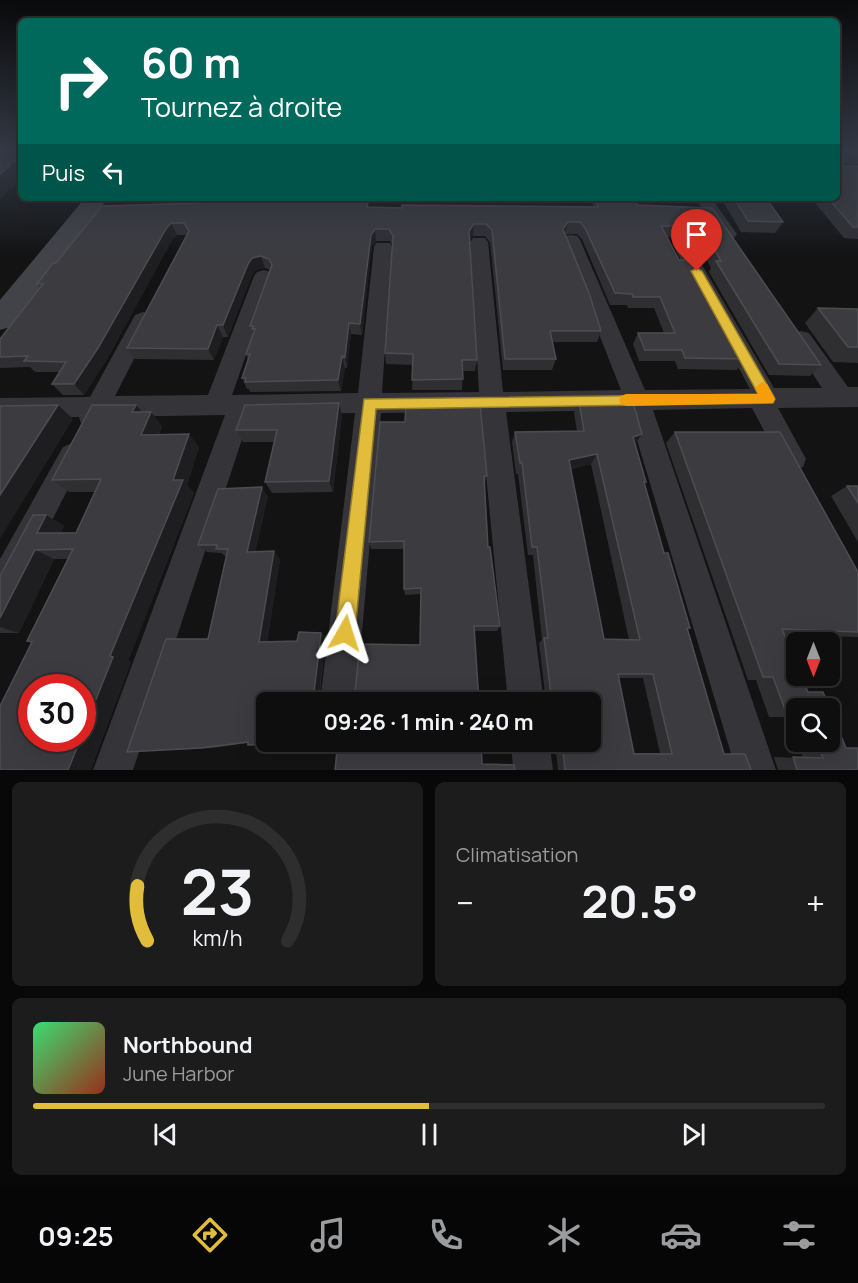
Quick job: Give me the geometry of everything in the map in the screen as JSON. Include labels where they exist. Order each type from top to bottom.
[{"type":"street","points":[[0,320],[95,201]]},
{"type":"street","points":[[705,201],[742,255]]},
{"type":"street","points":[[571,240],[637,400],[756,770]]},
{"type":"street","points":[[479,242],[492,403],[525,692]]},
{"type":"street","points":[[339,692],[383,247]]},
{"type":"street","points":[[685,251],[806,483]]},
{"type":"street","points":[[113,770],[228,405],[264,276]]},
{"type":"street","points":[[0,591],[151,303]]},
{"type":"street","points":[[788,321],[850,396]]},
{"type":"street","points":[[0,408],[492,403],[850,396]]},
{"type":"street","points":[[531,752],[533,770]]},
{"type":"building","points":[[840,184],[858,184],[858,227],[853,227],[831,201],[840,201]]},
{"type":"building","points":[[202,201],[368,201],[367,207],[402,208],[402,205],[598,207],[597,201],[636,201],[637,205],[712,208],[821,365],[779,364],[716,261],[721,261],[701,226],[661,226],[679,260],[691,260],[746,359],[685,358],[682,350],[645,350],[638,333],[675,333],[660,297],[633,297],[632,294],[615,293],[585,228],[580,222],[568,222],[563,229],[589,293],[601,331],[550,331],[556,359],[505,359],[492,230],[486,224],[474,224],[469,231],[477,360],[462,360],[463,379],[412,380],[413,354],[385,353],[393,236],[389,229],[375,229],[371,235],[360,324],[349,323],[345,357],[342,356],[338,380],[245,382],[246,378],[242,378],[250,354],[246,354],[255,329],[250,326],[272,265],[269,259],[261,256],[252,258],[248,264],[223,325],[217,325],[208,349],[127,348],[189,231],[184,223],[171,223],[166,229],[98,348],[74,384],[52,384],[66,362],[24,361],[28,356],[0,357],[0,339],[43,284],[37,284],[102,206],[202,203]]},
{"type":"building","points":[[736,201],[768,201],[783,222],[748,221]]},
{"type":"building","points":[[818,308],[858,309],[858,347],[848,347]]},
{"type":"building","points":[[579,402],[633,402],[642,434],[633,437],[646,482],[644,482],[664,553],[668,553],[690,628],[687,628],[724,754],[745,754],[751,770],[565,770],[563,752],[601,752],[601,692],[551,692],[544,638],[548,638],[537,547],[532,547],[522,463],[520,463],[515,432],[584,431]],"holes":[[[597,454],[640,640],[604,639],[569,460]],[[618,674],[653,674],[672,754],[634,754]]]},
{"type":"building","points":[[339,403],[329,481],[265,482],[277,430],[236,430],[245,405]]},
{"type":"building","points":[[406,404],[480,404],[487,476],[484,476],[488,547],[490,547],[500,626],[474,626],[478,692],[355,692],[360,644],[420,645],[421,588],[404,589],[404,541],[369,542],[380,422],[405,422]]},
{"type":"building","points":[[58,405],[0,495],[0,406]]},
{"type":"building","points":[[92,405],[136,405],[132,412],[151,412],[141,435],[189,434],[173,480],[183,480],[110,656],[113,657],[96,699],[96,674],[18,674],[18,752],[75,752],[68,770],[0,770],[0,706],[32,642],[27,641],[73,549],[35,550],[0,618],[0,576],[33,515],[46,515],[37,533],[76,533],[101,479],[52,480]]},
{"type":"building","points":[[675,432],[780,432],[858,572],[858,632],[782,629],[786,639],[786,686],[806,686],[808,692],[823,692],[826,698],[786,698],[786,712],[773,677],[763,677]]},
{"type":"building","points":[[847,486],[858,486],[858,503]]},
{"type":"building","points":[[262,487],[247,552],[274,551],[259,642],[297,641],[299,632],[321,633],[314,692],[256,692],[256,745],[248,745],[248,742],[201,748],[127,752],[166,639],[208,639],[228,549],[216,549],[217,545],[198,545],[218,489]]},
{"type":"building","points":[[840,733],[846,748],[858,748],[858,770],[797,770],[793,757],[823,758],[821,752],[840,752]]},
{"type":"building","points":[[337,752],[481,752],[482,764],[514,765],[515,770],[335,770]]},
{"type":"slow traffic","points":[[626,400],[768,399],[762,388]]},
{"type":"route","points":[[345,633],[369,404],[768,399],[697,271]]}]
